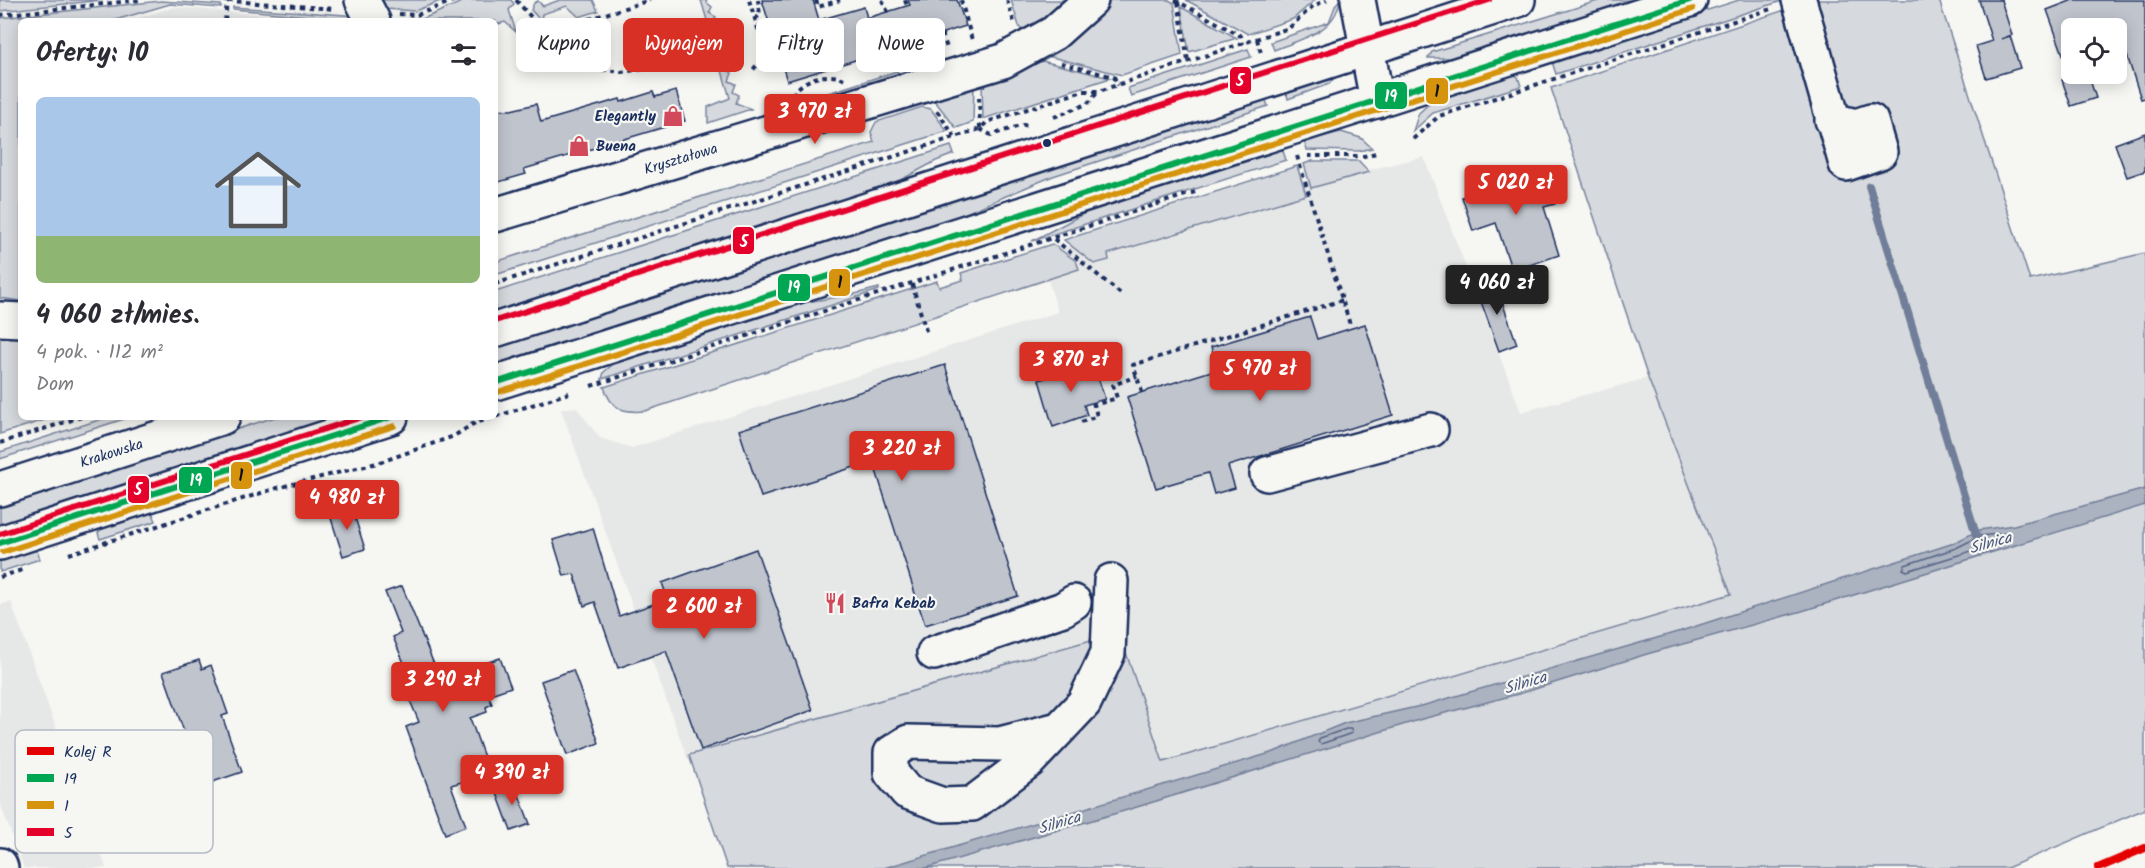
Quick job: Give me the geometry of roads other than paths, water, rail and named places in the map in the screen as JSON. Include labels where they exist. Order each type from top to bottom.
[{"type":"main road","points":[[362,0],[371,18]]},
{"type":"main road","name":"Kryształowa","points":[[498,214],[1003,62],[1054,33],[1091,0]]},
{"type":"main road","points":[[1358,0],[1377,101]]},
{"type":"main road","points":[[498,329],[1518,0]]},
{"type":"main road","points":[[498,382],[1690,0]]},
{"type":"main road","points":[[1788,3],[1832,120]]},
{"type":"main road","points":[[0,319],[18,320]]},
{"type":"main road","name":"Krakowska","points":[[0,489],[214,420]]},
{"type":"main road","points":[[0,543],[382,420]]},
{"type":"main road","points":[[1268,474],[1431,430]]},
{"type":"main road","points":[[1059,729],[1084,703],[1108,652],[1112,581]]},
{"type":"main road","points":[[934,652],[1063,609],[1074,602]]},
{"type":"water","name":"Silnica","points":[[2145,489],[2145,505],[1802,611],[1647,654],[1522,693],[1422,719],[1124,811],[926,868],[884,868],[1274,752],[1345,723],[1425,705],[1681,631],[1954,543],[1979,530],[2014,525]]},
{"type":"waterway","name":"Silnica","points":[[1869,186],[1978,541]]},
{"type":"rail line","name":"R","points":[[2098,868],[2145,848]]},
{"type":"place","name":"Elegantly","points":[[673,116]]},
{"type":"place","name":"Buena","points":[[579,146]]},
{"type":"place","name":"Bafra Kebab","points":[[835,603]]}]
